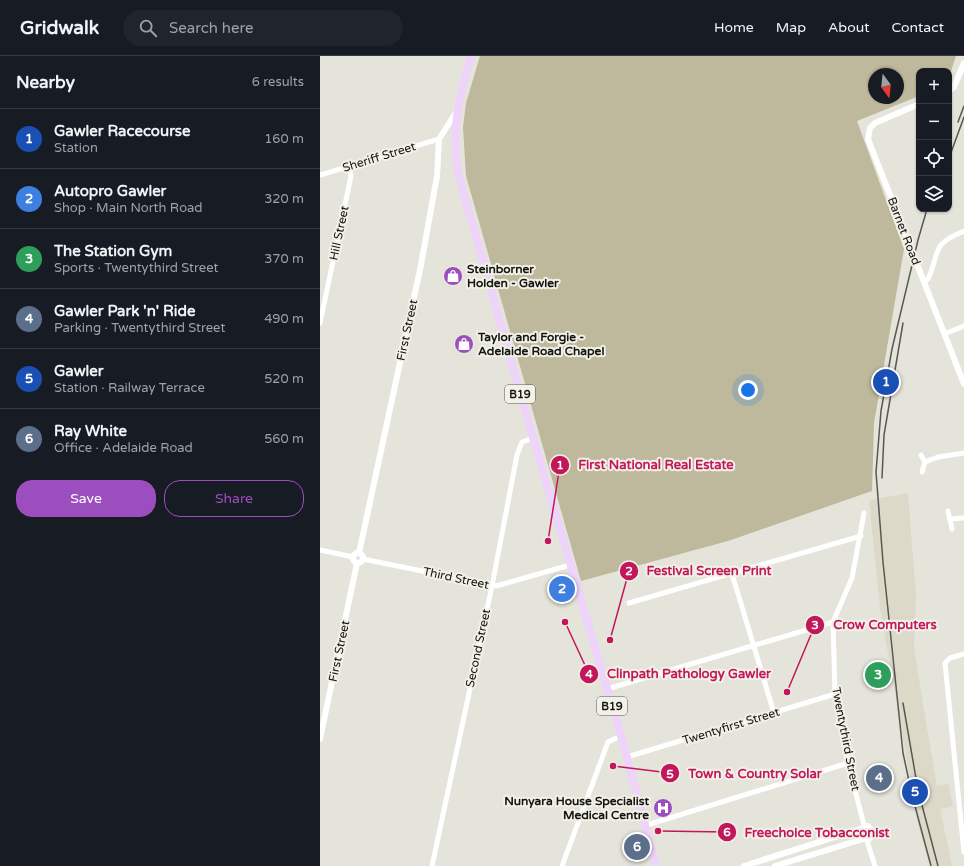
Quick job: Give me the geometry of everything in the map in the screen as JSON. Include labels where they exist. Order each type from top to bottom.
[{"type":"main road","name":"B19","points":[[472,56],[457,111],[455,148],[462,189],[570,565],[647,825],[661,866]]},
{"type":"main road","name":"B19","points":[[647,825],[656,866]]},
{"type":"street","points":[[952,89],[954,88],[964,63]]},
{"type":"street","name":"Barnet Road","points":[[916,105],[878,121],[871,126],[868,137],[964,384]]},
{"type":"street","name":"First Street","points":[[359,553],[421,265],[437,176],[439,139],[457,111]]},
{"type":"street","name":"Sheriff Street","points":[[320,175],[439,139]]},
{"type":"street","name":"Hill Street","points":[[320,323],[351,176],[349,166]]},
{"type":"street","points":[[924,281],[928,279],[938,248],[943,241],[964,231]]},
{"type":"street","points":[[944,334],[964,326]]},
{"type":"street","name":"Second Street","points":[[432,866],[492,586],[519,447],[522,442],[533,438]]},
{"type":"street","points":[[925,462],[938,457],[964,453]]},
{"type":"street","points":[[920,455],[925,462]]},
{"type":"street","points":[[922,472],[925,462]]},
{"type":"street","points":[[948,511],[952,528]]},
{"type":"street","name":"Twentythird Street","points":[[862,827],[835,694],[833,622],[852,578],[861,536],[864,513]]},
{"type":"street","points":[[950,519],[964,518]]},
{"type":"street","points":[[630,603],[861,536]]},
{"type":"street","points":[[320,550],[353,557],[359,553],[362,555],[363,559],[361,562],[357,563],[354,561],[353,557]]},
{"type":"street","name":"Third Street","points":[[363,559],[492,586],[513,582],[570,565]]},
{"type":"street","name":"First Street","points":[[320,739],[357,563]]},
{"type":"street","points":[[732,574],[774,712]]},
{"type":"street","points":[[607,689],[833,622]]},
{"type":"street","points":[[964,654],[950,658],[945,663],[964,852]]},
{"type":"street","name":"Twentyfirst Street","points":[[627,757],[835,694]]},
{"type":"street","points":[[562,866],[608,742],[621,736]]},
{"type":"street","points":[[647,825],[848,763]]},
{"type":"street","points":[[744,866],[862,827],[869,826],[873,831],[872,837],[865,840],[775,866]]},
{"type":"street","points":[[862,827],[860,835],[865,840],[875,866]]},
{"type":"shaded area","points":[[480,56],[956,56],[952,68],[916,68],[916,97],[904,102],[904,68],[868,68],[868,104],[899,104],[857,121],[904,249],[874,423],[872,491],[728,541],[581,581],[466,176],[463,127],[466,103]]},
{"type":"shaded area","points":[[908,493],[916,597],[914,647],[937,786],[948,783],[953,806],[940,809],[952,866],[930,866],[918,824],[880,608],[869,500]]},
{"type":"railway","points":[[958,122],[964,106]]},
{"type":"railway","points":[[952,150],[964,117]]},
{"type":"railway","points":[[926,212],[892,349],[881,411],[876,472],[883,562],[903,753],[912,795],[931,866]]},
{"type":"railway","points":[[882,478],[884,435],[903,323]]},
{"type":"railway","points":[[903,703],[918,790],[938,866]]},
{"type":"place","name":"Steinborner Holden - Gawler","points":[[453,276]]},
{"type":"place","name":"Taylor and Forgie - Adelaide Road Chapel","points":[[464,344]]},
{"type":"place","name":"Gawler Racecourse","points":[[886,382]]},
{"type":"place","name":"First National Real Estate","points":[[548,541]]},
{"type":"place","name":"Autopro Gawler","points":[[562,589]]},
{"type":"place","name":"Clinpath Pathology Gawler","points":[[565,622]]},
{"type":"place","name":"Festival Screen Print","points":[[610,640]]},
{"type":"place","name":"The Station Gym","points":[[878,675]]},
{"type":"place","name":"Crow Computers","points":[[787,692]]},
{"type":"place","name":"Town & Country Solar","points":[[613,766]]},
{"type":"place","name":"Gawler Park 'n' Ride","points":[[879,778]]},
{"type":"place","name":"Gawler","points":[[915,792]]},
{"type":"place","name":"Nunyara House Specialist Medical Centre","points":[[663,808]]},
{"type":"place","name":"Freechoice Tobacconist","points":[[658,831]]},
{"type":"place","name":"Ray White","points":[[637,847]]}]
